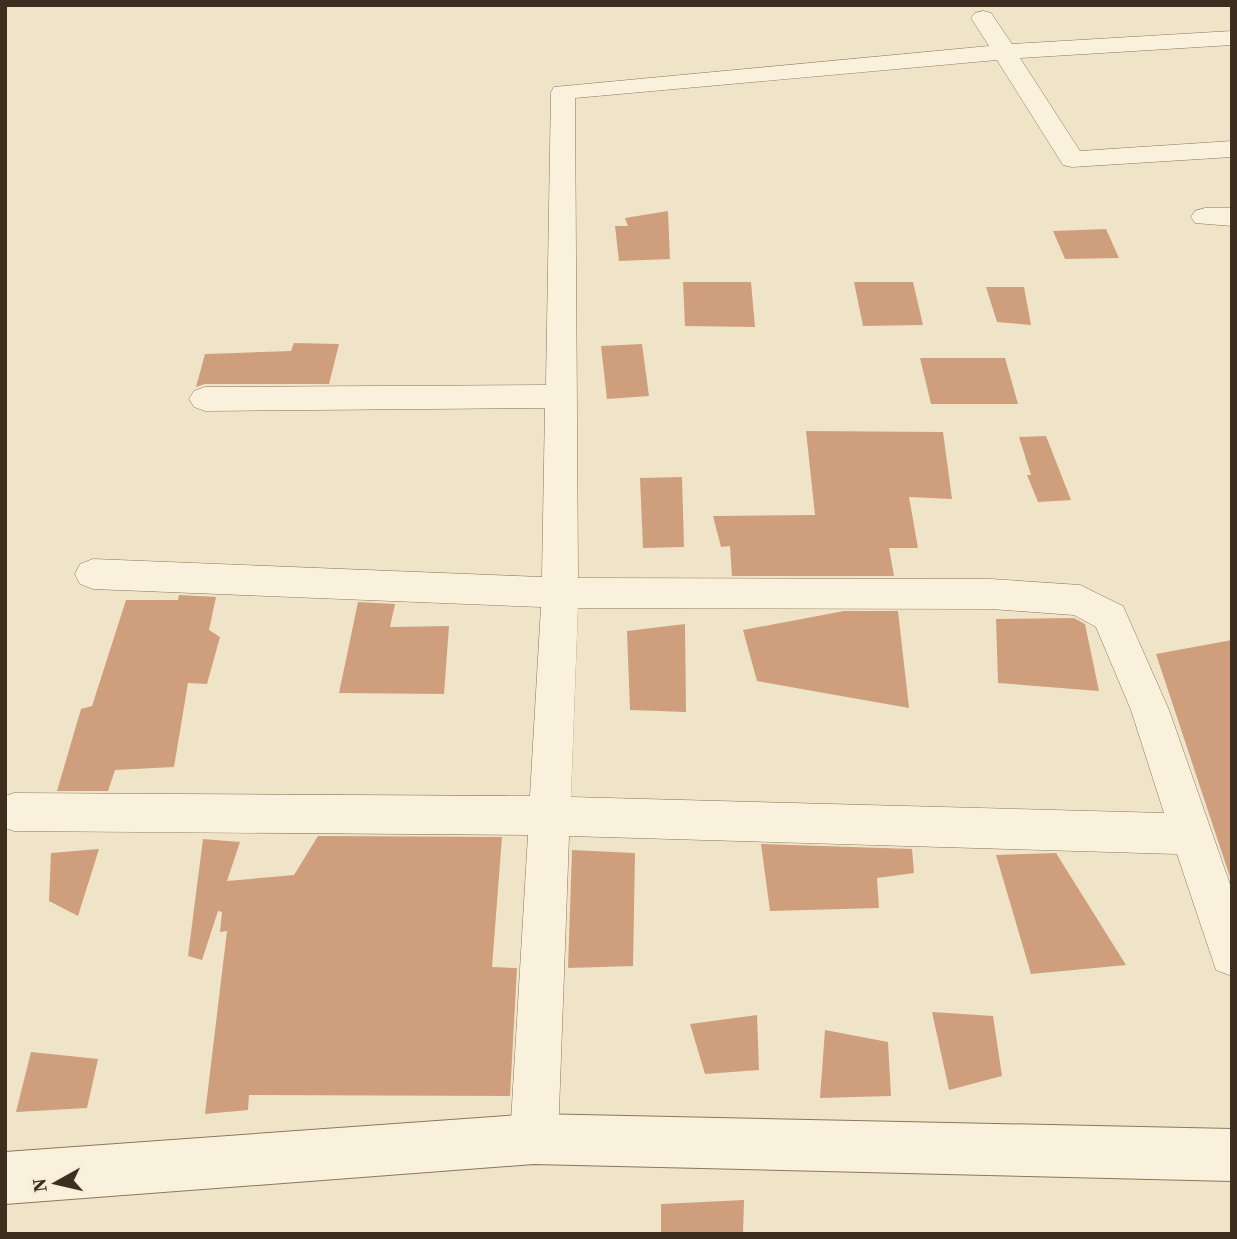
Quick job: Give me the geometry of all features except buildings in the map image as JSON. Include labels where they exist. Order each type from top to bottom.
[{"type":"street","points":[[983,18],[1072,159],[1232,149]]},
{"type":"street","points":[[534,1139],[545,964],[548,816],[560,593],[563,92],[1004,52],[1232,38]]},
{"type":"street","points":[[205,398],[561,397]]},
{"type":"street","points":[[93,574],[560,593],[991,594],[1080,600],[1110,617],[1150,710],[1232,954]]},
{"type":"street","points":[[14,812],[548,816],[1191,834]]},
{"type":"street","points":[[5,1178],[534,1139],[1232,1155]]}]
